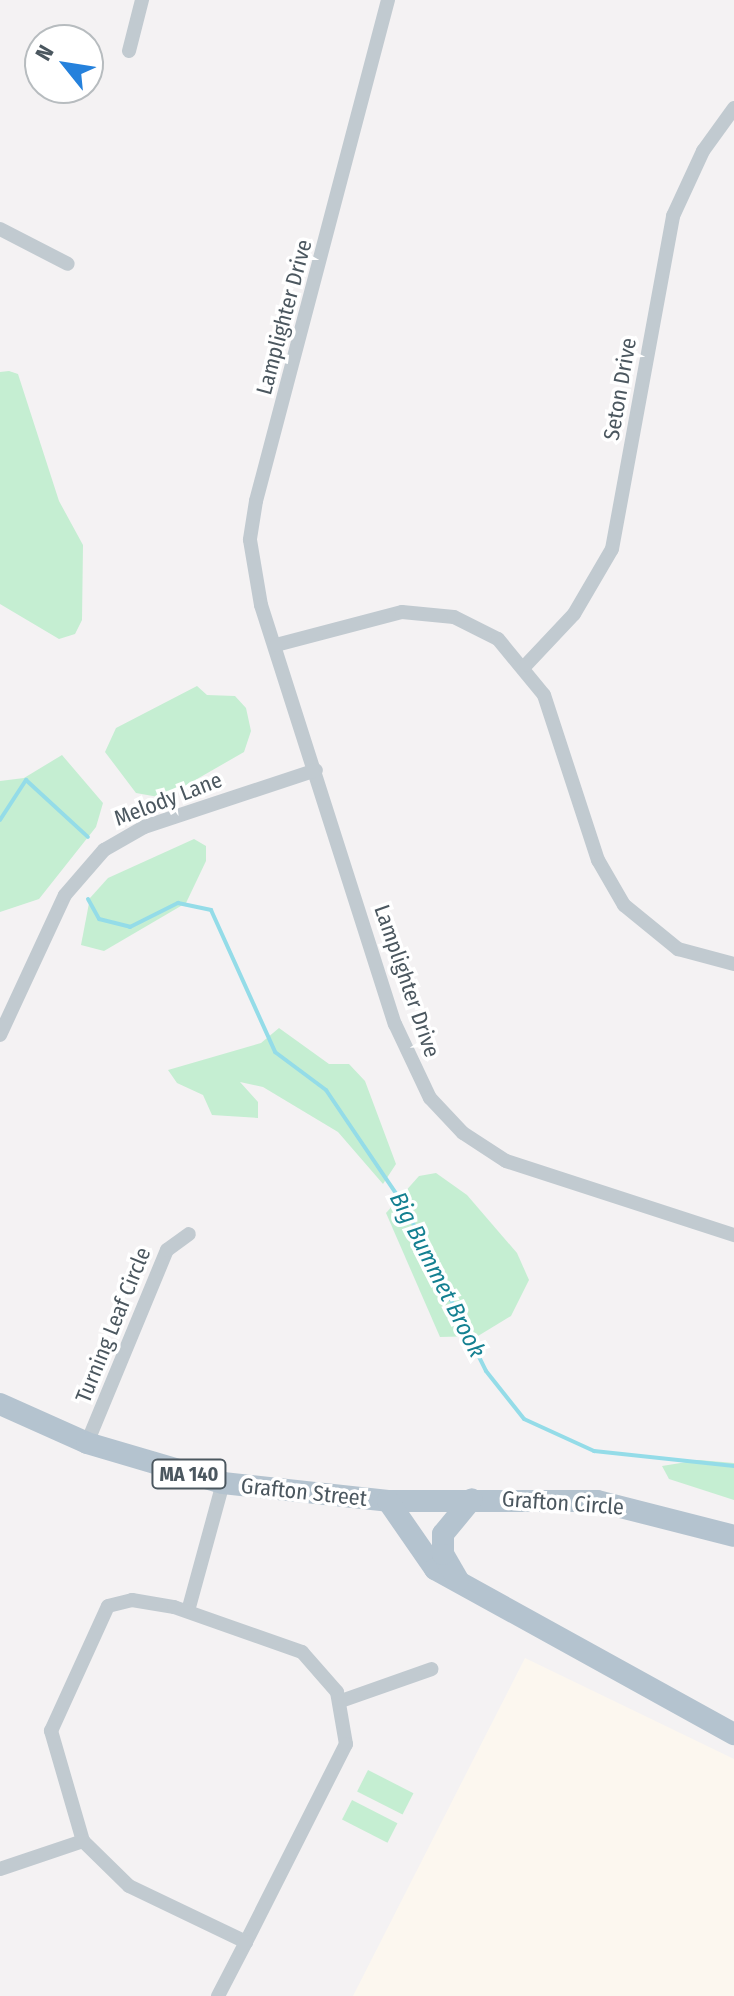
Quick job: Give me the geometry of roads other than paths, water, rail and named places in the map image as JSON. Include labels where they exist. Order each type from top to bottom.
[{"type":"main road","name":"Grafton Street","points":[[0,1404],[87,1443],[223,1483],[388,1501],[416,1551],[461,1584],[734,1734]]},
{"type":"main road","points":[[461,1584],[442,1545],[447,1524],[472,1499]]},
{"type":"main road","name":"Grafton Circle","points":[[388,1501],[597,1501],[734,1536]]},
{"type":"street","points":[[129,51],[142,0]]},
{"type":"street","name":"Lamplighter Drive","points":[[388,0],[256,501],[254,578],[395,1024],[446,1116],[482,1148],[533,1172],[734,1235]]},
{"type":"street","name":"Seton Drive","points":[[526,665],[581,605],[612,549],[673,216],[703,151],[734,108]]},
{"type":"street","points":[[0,229],[68,264]]},
{"type":"street","points":[[276,645],[380,616],[442,614],[482,629],[526,665],[553,717],[612,889],[663,940],[734,964]]},
{"type":"street","name":"Melody Lane","points":[[0,1035],[65,895],[104,850],[144,827],[316,770]]},
{"type":"street","name":"Turning Leaf Circle","points":[[87,1443],[167,1250],[189,1234]]},
{"type":"street","points":[[188,1611],[223,1483]]},
{"type":"street","points":[[218,1996],[342,1758],[341,1701],[325,1671],[302,1652],[188,1611],[132,1600],[108,1606],[59,1706],[51,1742],[83,1841],[129,1886],[246,1942]]},
{"type":"street","points":[[341,1701],[432,1669]]},
{"type":"street","points":[[0,1869],[83,1841]]},
{"type":"waterway","name":"Big Bummet Brook","points":[[0,820],[26,780],[88,837]]},
{"type":"waterway","name":"Big Bummet Brook","points":[[88,899],[99,919],[130,927],[178,903],[211,910],[275,1052],[326,1090],[404,1205],[486,1371],[524,1419],[594,1451],[734,1466]]}]
